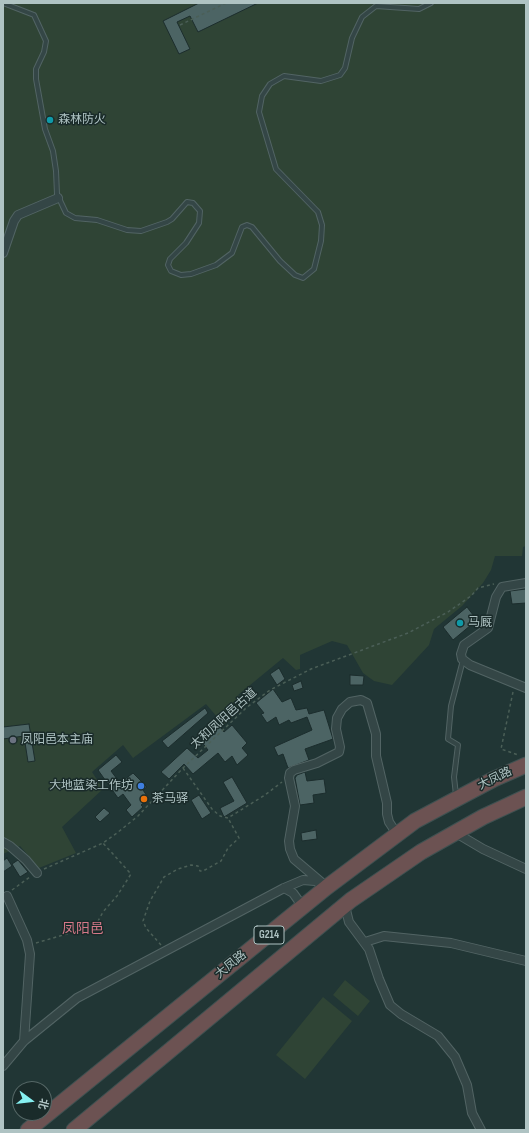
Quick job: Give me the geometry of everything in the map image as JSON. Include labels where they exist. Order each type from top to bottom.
[{"type":"highway","name":"大凤路","points":[[28,1130],[327,886],[415,821],[494,779],[524,761]]},
{"type":"highway","name":"G214","points":[[74,1130],[345,906],[422,852],[456,832],[526,797]]},
{"type":"highway","points":[[327,886],[345,906]]},
{"type":"street","points":[[3,253],[14,220],[18,215],[58,198]]},
{"type":"street","points":[[526,583],[502,587],[496,597],[488,628],[464,645],[461,651],[463,660],[470,665],[526,688]]},
{"type":"street","points":[[327,886],[294,859],[290,849],[289,841],[296,806],[289,776],[294,770],[317,763],[339,752],[340,747],[336,729],[337,718],[342,709],[350,702],[364,700],[367,703],[376,734],[376,756],[387,803],[388,818],[397,834]]},
{"type":"street","points":[[456,832],[483,849],[526,869]]},
{"type":"street","points":[[3,842],[26,860],[37,872]]},
{"type":"street","points":[[3,1066],[24,1041],[77,998],[284,888],[303,880],[315,881],[327,886]]},
{"type":"street","points":[[284,888],[293,893],[303,907]]},
{"type":"street","points":[[7,896],[28,940],[30,954],[24,1041]]},
{"type":"street","points":[[345,906],[349,922],[369,949],[390,1005],[401,1014],[438,1036],[455,1057],[467,1085],[472,1113],[481,1130]]},
{"type":"street","points":[[365,942],[384,936],[451,943],[526,961]]},
{"type":"lane","points":[[3,3],[34,15],[46,41],[44,52],[36,69],[36,79],[45,129],[53,151],[58,198],[66,213],[79,219],[97,220],[127,230],[136,231],[162,224],[172,219],[187,202],[193,203],[199,208],[200,217],[195,230],[169,263],[172,271],[176,273],[191,274],[216,265],[232,253],[242,227],[246,225],[252,227],[270,251],[295,275],[303,278],[314,269],[322,236],[322,225],[318,212],[276,169],[259,112],[262,96],[270,84],[284,76],[321,81],[340,75],[346,68],[352,38],[362,17],[376,6],[419,9],[431,3]]},
{"type":"lane","points":[[456,799],[454,776],[458,745],[448,739],[451,706],[463,660]]},
{"type":"path","points":[[180,25],[226,3]]},
{"type":"path","name":"太和凤阳邑古道","points":[[7,896],[15,887],[37,872],[103,842],[138,816],[183,768],[246,708],[270,690],[311,669],[408,633],[448,612],[471,596],[478,588],[492,584],[502,587]]},
{"type":"path","points":[[514,684],[501,749],[524,761]]},
{"type":"path","points":[[183,768],[212,809],[220,816],[228,818],[265,795],[289,776]]},
{"type":"path","points":[[166,950],[146,928],[143,921],[150,901],[164,877],[178,869],[191,865],[198,866],[200,871],[203,871],[221,860],[228,848],[239,838],[228,818]]},
{"type":"path","points":[[28,946],[87,928],[98,921],[103,912],[117,896],[131,874],[103,842]]},
{"type":"green space","points":[[3,3],[526,3],[526,546],[523,547],[522,556],[495,556],[491,570],[483,583],[462,606],[434,629],[429,645],[392,685],[374,681],[363,673],[347,645],[332,641],[300,655],[300,669],[296,670],[283,658],[238,695],[245,705],[224,725],[206,704],[133,758],[123,745],[92,772],[103,789],[62,827],[76,853],[39,868],[20,846],[3,854]]},
{"type":"green space","points":[[345,980],[370,1001],[358,1016],[333,995]]},
{"type":"green space","points":[[323,997],[352,1021],[305,1079],[276,1055]]},
{"type":"building","points":[[199,3],[258,3],[198,32],[190,16],[177,22],[190,49],[179,54],[163,21]]},
{"type":"building","points":[[526,589],[526,603],[512,604],[510,591]]},
{"type":"building","name":"马厩","points":[[467,607],[477,620],[453,640],[443,627]]},
{"type":"building","points":[[279,668],[285,679],[277,685],[270,674]]},
{"type":"building","points":[[350,675],[364,676],[363,685],[350,685]]},
{"type":"building","points":[[301,681],[303,688],[294,691],[292,685]]},
{"type":"building","points":[[250,689],[256,697],[250,700],[245,692]]},
{"type":"building","points":[[273,689],[282,702],[291,698],[296,710],[307,708],[309,714],[324,710],[333,739],[305,749],[309,760],[288,768],[283,754],[278,756],[274,747],[312,730],[307,717],[291,723],[289,720],[279,725],[276,717],[267,723],[261,714],[264,713],[256,703]]},
{"type":"building","points":[[205,708],[208,713],[168,748],[162,741]]},
{"type":"building","points":[[29,724],[35,761],[28,762],[24,736],[3,739],[3,727]]},
{"type":"building","points":[[219,725],[224,732],[232,725],[247,743],[242,748],[248,755],[237,765],[232,756],[225,762],[218,753],[193,774],[184,764],[169,779],[161,772],[187,748],[198,758],[208,750],[201,741]]},
{"type":"building","points":[[116,755],[122,762],[111,771],[120,783],[133,773],[147,787],[143,790],[149,799],[141,805],[143,807],[132,817],[126,810],[131,805],[123,794],[118,798],[98,770]]},
{"type":"building","points":[[305,772],[307,781],[324,779],[326,793],[313,795],[314,803],[300,805],[295,778],[297,775]]},
{"type":"building","points":[[232,777],[247,803],[224,817],[220,808],[234,801],[223,782]]},
{"type":"building","points":[[199,795],[211,813],[202,819],[191,800]]},
{"type":"building","points":[[104,808],[110,813],[100,822],[95,817]]},
{"type":"building","points":[[316,830],[317,839],[302,841],[301,833]]},
{"type":"building","points":[[7,858],[12,866],[3,872],[3,861]]},
{"type":"building","points":[[18,860],[28,872],[20,877],[12,864]]},
{"type":"place","name":"森林防火","points":[[50,120]]},
{"type":"place","name":"马厩","points":[[460,623]]},
{"type":"place","name":"凤阳邑本主庙","points":[[13,740]]},
{"type":"place","name":"大地蓝染工作坊","points":[[141,786]]},
{"type":"place","name":"茶马驿","points":[[144,799]]},
{"type":"district","name":"凤阳邑","points":[[83,929]]}]
